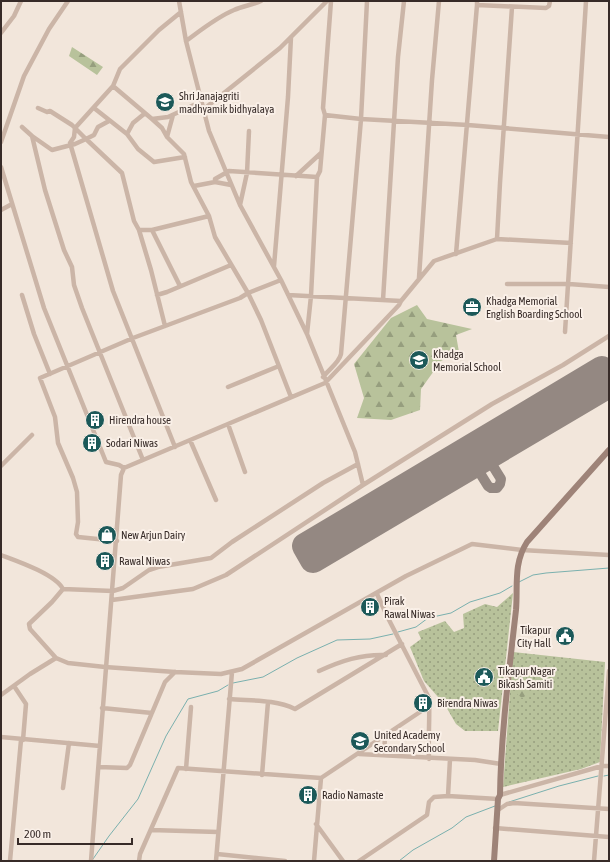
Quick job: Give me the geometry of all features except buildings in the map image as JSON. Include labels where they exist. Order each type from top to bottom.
[{"type":"street","points":[[1,33],[14,16],[21,1]]},
{"type":"street","points":[[1,142],[24,76],[49,29],[68,1]]},
{"type":"street","points":[[179,1],[186,41],[209,130],[240,205],[274,266],[307,334],[325,383],[353,446],[363,485]]},
{"type":"street","points":[[186,41],[223,15],[235,9],[252,6],[261,1]]},
{"type":"street","points":[[204,109],[280,48],[327,1]]},
{"type":"street","points":[[307,334],[311,296],[317,177],[320,171],[325,115],[323,108],[331,1]]},
{"type":"street","points":[[324,377],[340,358],[347,299],[361,120],[367,1]]},
{"type":"street","points":[[383,300],[398,57],[404,1]]},
{"type":"street","points":[[419,278],[432,80],[439,1]]},
{"type":"street","points":[[456,254],[468,125],[477,3],[512,7],[546,8],[549,6],[550,1]]},
{"type":"street","points":[[565,332],[586,1]]},
{"type":"street","points":[[497,240],[512,7]]},
{"type":"street","points":[[175,447],[133,338],[113,291],[72,144],[70,142],[74,137],[76,128],[113,86],[120,69],[159,30],[181,12]]},
{"type":"street","points":[[274,266],[288,97],[291,37]]},
{"type":"street","points":[[113,86],[162,128],[167,137],[181,150],[185,157],[191,182],[209,216],[216,237],[248,293],[261,320],[290,397]]},
{"type":"street","points":[[152,119],[173,115],[194,105],[204,109]]},
{"type":"street","points":[[38,108],[47,112],[50,111],[76,128],[122,173],[134,221],[139,230],[151,270],[165,326]]},
{"type":"street","points":[[94,108],[127,134],[138,149],[154,162],[185,157]]},
{"type":"street","points":[[127,134],[133,123],[144,114]]},
{"type":"street","points":[[167,137],[173,115]]},
{"type":"street","points":[[325,115],[361,120],[468,125],[503,130],[609,138]]},
{"type":"street","points":[[22,127],[49,149],[86,139],[94,135],[98,127],[109,121]]},
{"type":"street","points":[[240,205],[248,173],[249,130]]},
{"type":"street","points":[[32,136],[45,190],[64,250],[72,267],[74,285],[99,354],[143,460]]},
{"type":"street","points":[[296,176],[321,153]]},
{"type":"street","points":[[1,167],[44,308],[67,367],[106,462],[119,465],[124,468]]},
{"type":"street","points":[[215,182],[215,179],[230,171],[317,177]]},
{"type":"street","points":[[194,186],[215,182],[232,185]]},
{"type":"street","points":[[1,210],[12,204]]},
{"type":"street","points":[[139,230],[152,230],[209,216]]},
{"type":"street","points":[[152,230],[180,286]]},
{"type":"street","points":[[124,468],[325,383],[378,329],[399,305],[401,300],[419,278],[434,262],[497,240],[571,243]]},
{"type":"street","points":[[157,295],[231,265]]},
{"type":"street","points":[[117,540],[78,537],[76,534],[78,522],[77,492],[73,478],[58,443],[55,417],[40,378],[99,354],[133,338],[240,298],[248,293],[281,280]]},
{"type":"street","points":[[508,284],[568,284],[609,287]]},
{"type":"street","points":[[22,295],[34,334],[50,374]]},
{"type":"street","points":[[288,295],[347,299],[401,300]]},
{"type":"street","points":[[112,600],[193,589],[213,582],[244,565],[363,485],[492,404],[563,365],[609,336]]},
{"type":"street","points":[[228,387],[279,366]]},
{"type":"street","points":[[228,424],[245,472]]},
{"type":"street","points":[[1,466],[32,435]]},
{"type":"street","points":[[190,440],[216,500]]},
{"type":"street","points":[[494,861],[517,564],[522,550],[609,450]]},
{"type":"street","points":[[64,589],[113,592],[123,588],[149,570],[158,567],[210,558],[323,483],[358,464]]},
{"type":"street","points":[[91,861],[105,668],[113,592],[122,475],[124,468]]},
{"type":"street","points":[[64,589],[29,624],[30,629],[56,658],[68,663],[105,668],[221,674],[242,669],[377,594],[406,576],[472,544],[522,550],[609,555]]},
{"type":"street","points":[[1,555],[47,575],[61,584],[64,589]]},
{"type":"street","points":[[377,594],[429,698],[430,759]]},
{"type":"street","points":[[229,699],[268,702],[288,705],[295,708],[386,655],[402,644]]},
{"type":"street","points":[[319,671],[340,661],[358,657],[386,655]]},
{"type":"street","points":[[1,695],[30,674],[56,658]]},
{"type":"street","points":[[594,861],[608,708],[609,671]]},
{"type":"street","points":[[99,767],[127,768],[130,765],[165,682],[175,672]]},
{"type":"street","points":[[216,861],[232,672]]},
{"type":"street","points":[[10,861],[26,704],[14,686]]},
{"type":"street","points":[[262,775],[268,702]]},
{"type":"street","points":[[139,861],[140,854],[178,768],[320,778],[359,754],[429,706]]},
{"type":"street","points":[[186,769],[191,707]]},
{"type":"street","points":[[102,708],[152,713]]},
{"type":"street","points":[[384,755],[385,736]]},
{"type":"street","points":[[1,738],[100,746]]},
{"type":"street","points":[[64,788],[69,743]]},
{"type":"street","points":[[359,754],[430,759],[475,760],[501,764]]},
{"type":"street","points":[[448,796],[450,759]]},
{"type":"street","points":[[359,861],[427,815],[428,802],[434,797],[499,797],[602,766],[609,766]]},
{"type":"street","points":[[314,861],[320,778]]},
{"type":"street","points":[[498,810],[507,804],[514,803],[609,809]]},
{"type":"street","points":[[316,824],[344,861]]},
{"type":"street","points":[[496,828],[609,837]]},
{"type":"street","points":[[151,830],[218,832]]},
{"type":"street","points":[[217,854],[285,861]]},
{"type":"green space","points":[[72,47],[103,67],[97,75],[69,56]]},
{"type":"green space","points":[[417,305],[427,319],[472,329],[456,335],[459,352],[441,361],[421,389],[420,410],[391,420],[357,418],[364,398],[354,364],[391,318]]},
{"type":"green space","points":[[513,593],[498,731],[465,731],[456,724],[445,705],[424,681],[410,647],[421,639],[418,632],[445,621],[454,632],[464,628],[463,614],[485,604],[497,607]]},
{"type":"green space","points":[[513,652],[605,662],[600,762],[581,769],[503,787]]},
{"type":"green space","points":[[521,671],[525,673],[530,693],[522,698],[517,694]]},
{"type":"waterway","points":[[519,582],[533,575],[609,568]]},
{"type":"waterway","points":[[398,632],[416,627],[428,618],[451,613],[470,602],[500,593],[512,586]]},
{"type":"waterway","points":[[233,683],[263,677],[297,658],[337,640],[370,639],[393,634]]},
{"type":"waterway","points":[[93,859],[138,799],[166,736],[188,699],[218,691],[228,685]]},
{"type":"waterway","points":[[604,776],[609,775]]},
{"type":"waterway","points":[[509,802],[559,786],[598,776]]},
{"type":"waterway","points":[[399,861],[413,850],[452,828],[466,817],[495,806]]},
{"type":"taxiway","points":[[470,457],[488,486],[491,488],[497,488],[501,479],[483,450]]},
{"type":"runway","points":[[609,381],[602,369],[305,546],[313,560],[609,385]]},
{"type":"place","name":"Shri Janajagriti madhyamik bidhyalaya","points":[[165,102]]},
{"type":"place","name":"Khadga Memorial English Boarding School","points":[[472,307]]},
{"type":"place","name":"Khadga Memorial School","points":[[419,360]]},
{"type":"place","name":"Hirendra house","points":[[95,420]]},
{"type":"place","name":"Sodari Niwas","points":[[92,443]]},
{"type":"place","name":"New Arjun Dairy","points":[[107,535]]},
{"type":"place","name":"Rawal Niwas","points":[[105,561]]},
{"type":"place","name":"Pirak Rawal Niwas","points":[[370,607]]},
{"type":"place","name":"Tikapur City Hall","points":[[565,636]]},
{"type":"place","name":"Tikapur Nagar Bikash Samiti","points":[[484,677]]},
{"type":"place","name":"Birendra Niwas","points":[[423,703]]},
{"type":"place","name":"United Academy Secondary School","points":[[360,741]]},
{"type":"place","name":"Radio Namaste","points":[[308,795]]}]
